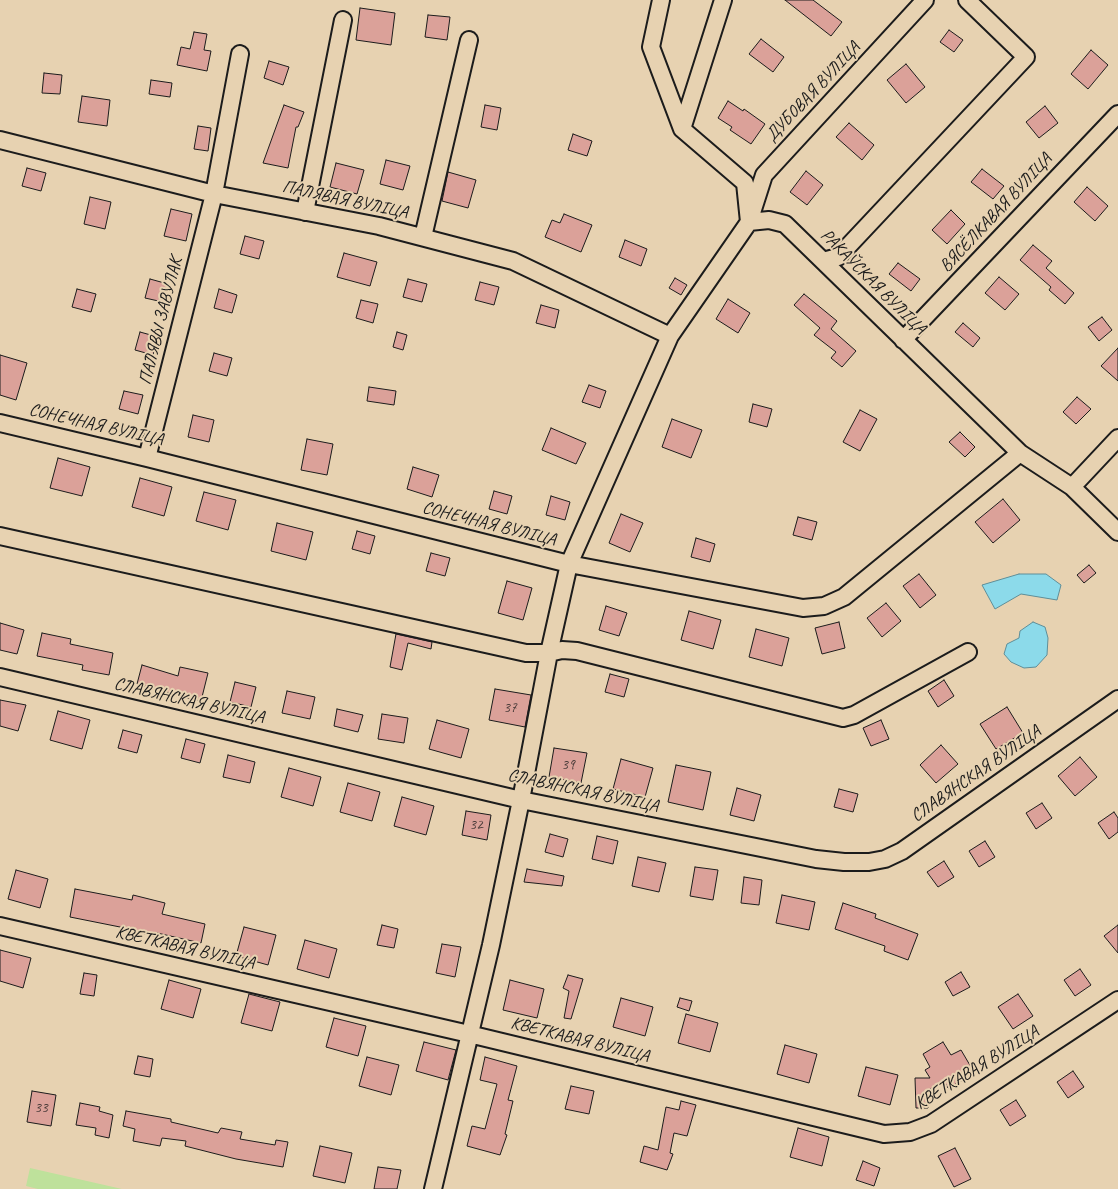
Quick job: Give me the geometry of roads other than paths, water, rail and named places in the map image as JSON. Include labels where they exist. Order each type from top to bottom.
[{"type":"street","points":[[661,0],[651,47],[682,129],[745,183],[749,222]]},
{"type":"street","points":[[682,129],[723,0]]},
{"type":"street","name":"ДУБОВАЯ ВУЛІЦА","points":[[433,1189],[491,945],[549,653],[569,564],[670,336],[749,222],[764,175],[925,0]]},
{"type":"street","points":[[823,261],[838,257],[1026,57],[968,0]]},
{"type":"street","points":[[305,212],[343,20]]},
{"type":"street","points":[[423,237],[469,40]]},
{"type":"street","name":"ПАЛЯВЫ ЗАВУЛАК","points":[[147,458],[214,194],[240,54]]},
{"type":"street","name":"ВЯСЁЛКАВАЯ ВУЛІЦА","points":[[903,340],[1118,114]]},
{"type":"street","name":"ПАЛЯВАЯ ВУЛІЦА","points":[[0,140],[214,194],[423,237],[513,261],[670,336]]},
{"type":"street","name":"РАКАЎСКАЯ ВУЛІЦА","points":[[749,222],[769,220],[785,224],[1020,453],[1072,487],[1118,532]]},
{"type":"street","name":"СОНЕЧНАЯ ВУЛІЦА","points":[[0,423],[569,564],[803,608],[824,606],[844,597],[1020,453]]},
{"type":"street","points":[[1072,487],[1118,438]]},
{"type":"street","points":[[0,536],[526,653],[549,653],[562,650],[577,651],[843,718],[854,715],[968,652]]},
{"type":"street","name":"СЛАВЯНСКАЯ ВУЛІЦА","points":[[0,677],[521,800],[816,859],[870,862],[902,851],[1118,699]]},
{"type":"street","name":"КВЕТКАВАЯ ВУЛІЦА","points":[[0,926],[469,1034],[884,1134],[910,1132],[931,1124],[1118,1000]]},
{"type":"water","points":[[1019,574],[1046,574],[1061,585],[1057,600],[1021,594],[995,609],[982,585]]},
{"type":"water","points":[[1033,622],[1045,627],[1048,638],[1047,655],[1036,667],[1024,668],[1011,662],[1004,654],[1007,644],[1019,638],[1020,631]]}]
